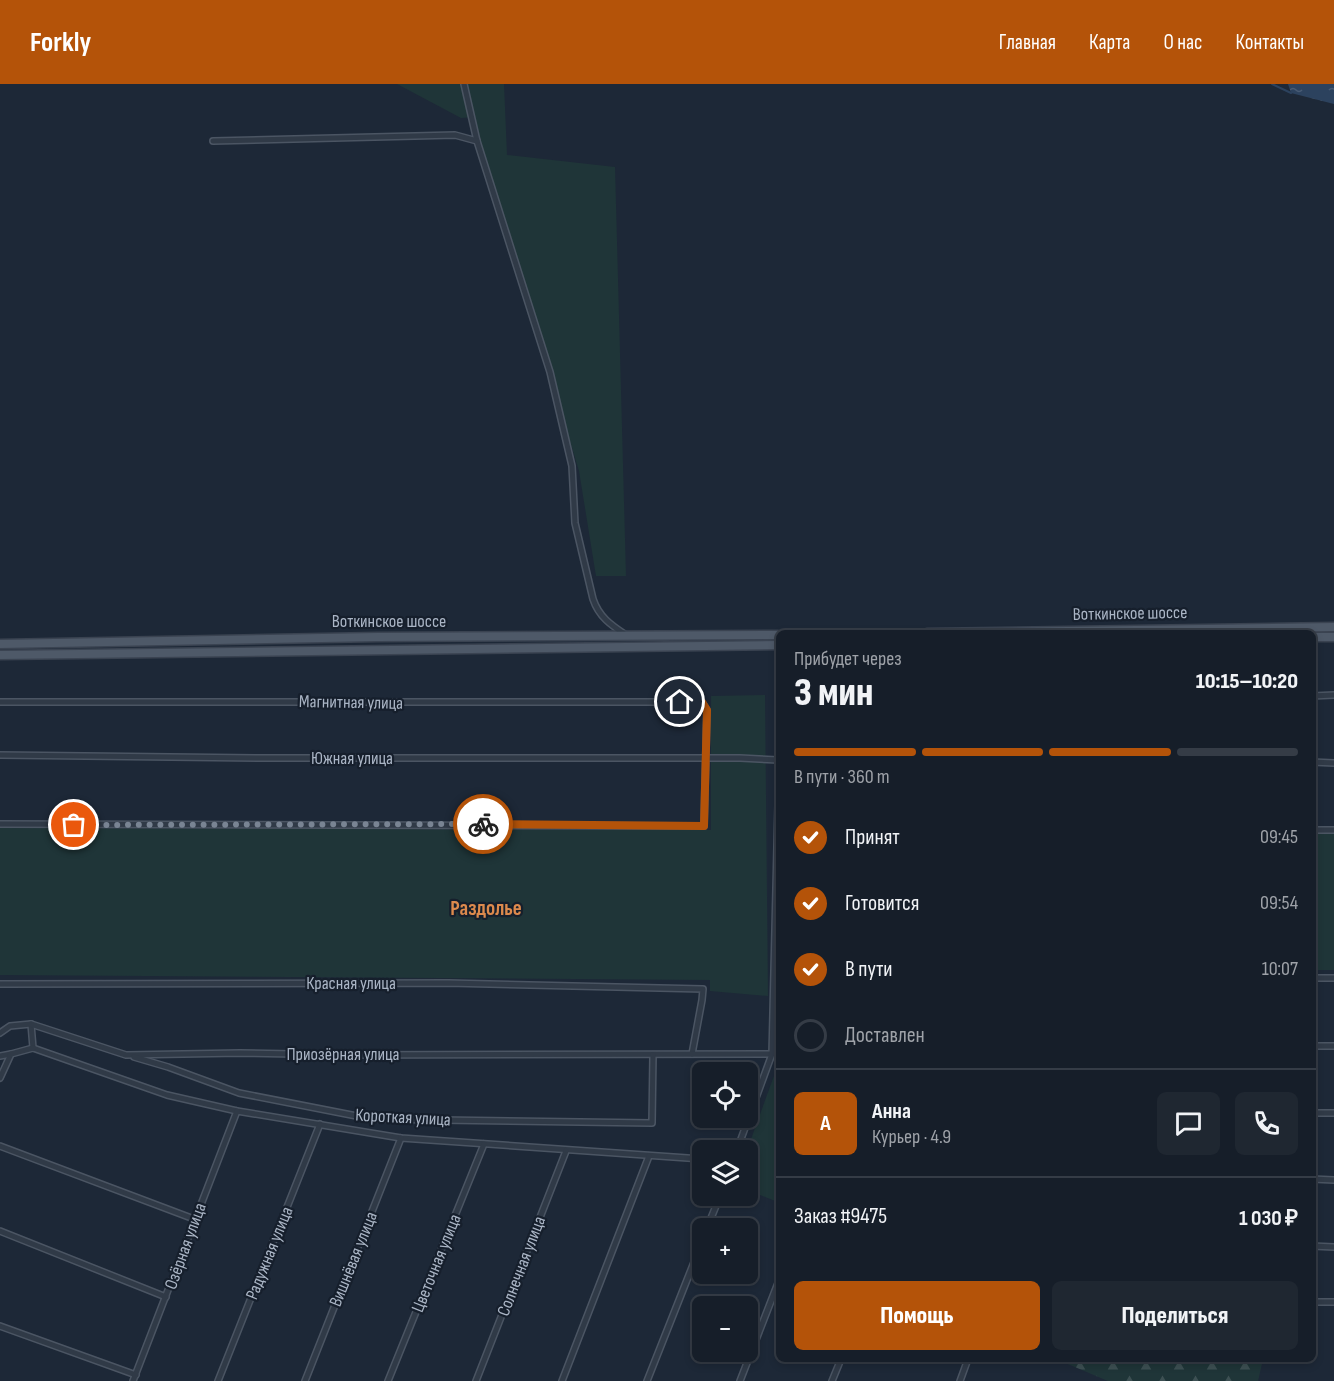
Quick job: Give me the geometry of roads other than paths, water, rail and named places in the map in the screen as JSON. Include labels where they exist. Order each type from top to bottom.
[{"type":"main road","name":"Воткинское шоссе","points":[[1130,630],[1334,627]]},
{"type":"main road","name":"Воткинское шоссе","points":[[0,644],[377,637],[776,635]]},
{"type":"main road","points":[[1316,637],[1334,637]]},
{"type":"main road","name":"Воткинское шоссе","points":[[0,655],[776,645]]},
{"type":"street","points":[[464,84],[477,141],[550,372],[572,466],[575,523],[592,599],[596,610],[606,621],[628,637]]},
{"type":"street","points":[[213,141],[455,135],[477,141]]},
{"type":"street","points":[[1316,696],[1334,695]]},
{"type":"street","name":"Магнитная улица","points":[[0,702],[702,702],[707,710],[705,759]]},
{"type":"street","name":"Южная улица","points":[[0,755],[776,760]]},
{"type":"street","points":[[0,824],[704,826],[705,759]]},
{"type":"street","points":[[1316,762],[1334,763]]},
{"type":"street","points":[[1316,830],[1334,830]]},
{"type":"street","points":[[1316,978],[1334,978]]},
{"type":"street","name":"Красная улица","points":[[0,984],[447,983],[702,988],[692,1054]]},
{"type":"street","points":[[0,1033],[10,1026],[31,1024],[33,1048]]},
{"type":"street","name":"Приозёрная улица","points":[[31,1024],[126,1055],[240,1053],[772,1054]]},
{"type":"street","points":[[741,1140],[772,1054],[776,1036]]},
{"type":"street","points":[[1316,1046],[1334,1046]]},
{"type":"street","points":[[0,1056],[33,1048],[167,1095],[237,1111],[401,1138],[692,1158]]},
{"type":"street","points":[[0,1078],[11,1054]]},
{"type":"street","name":"Короткая улица","points":[[126,1055],[168,1067],[239,1093],[372,1119],[652,1123],[653,1055]]},
{"type":"street","name":"Озёрная улица","points":[[134,1378],[237,1111]]},
{"type":"street","points":[[1316,1113],[1334,1113]]},
{"type":"street","name":"Радужная улица","points":[[218,1381],[320,1124]]},
{"type":"street","name":"Вишнёвая улица","points":[[305,1381],[401,1138]]},
{"type":"street","name":"Цветочная улица","points":[[388,1381],[484,1144]]},
{"type":"street","points":[[0,1146],[194,1219]]},
{"type":"street","name":"Солнечная улица","points":[[476,1381],[566,1151]]},
{"type":"street","points":[[562,1381],[649,1156]]},
{"type":"street","points":[[1316,1179],[1334,1180]]},
{"type":"street","points":[[0,1231],[166,1297]]},
{"type":"street","points":[[1316,1246],[1334,1246]]},
{"type":"street","points":[[647,1381],[692,1267]]},
{"type":"street","points":[[740,1381],[776,1288]]},
{"type":"street","points":[[1316,1302],[1334,1302]]},
{"type":"street","points":[[0,1326],[134,1378]]},
{"type":"street","points":[[832,1381],[840,1362]]},
{"type":"street","points":[[960,1381],[967,1362]]},
{"type":"water","points":[[1288,84],[1334,84],[1334,104],[1291,93]]},
{"type":"waterway","points":[[1272,84],[1291,93]]},
{"type":"district","name":"Раздолье","points":[[486,908]]}]
